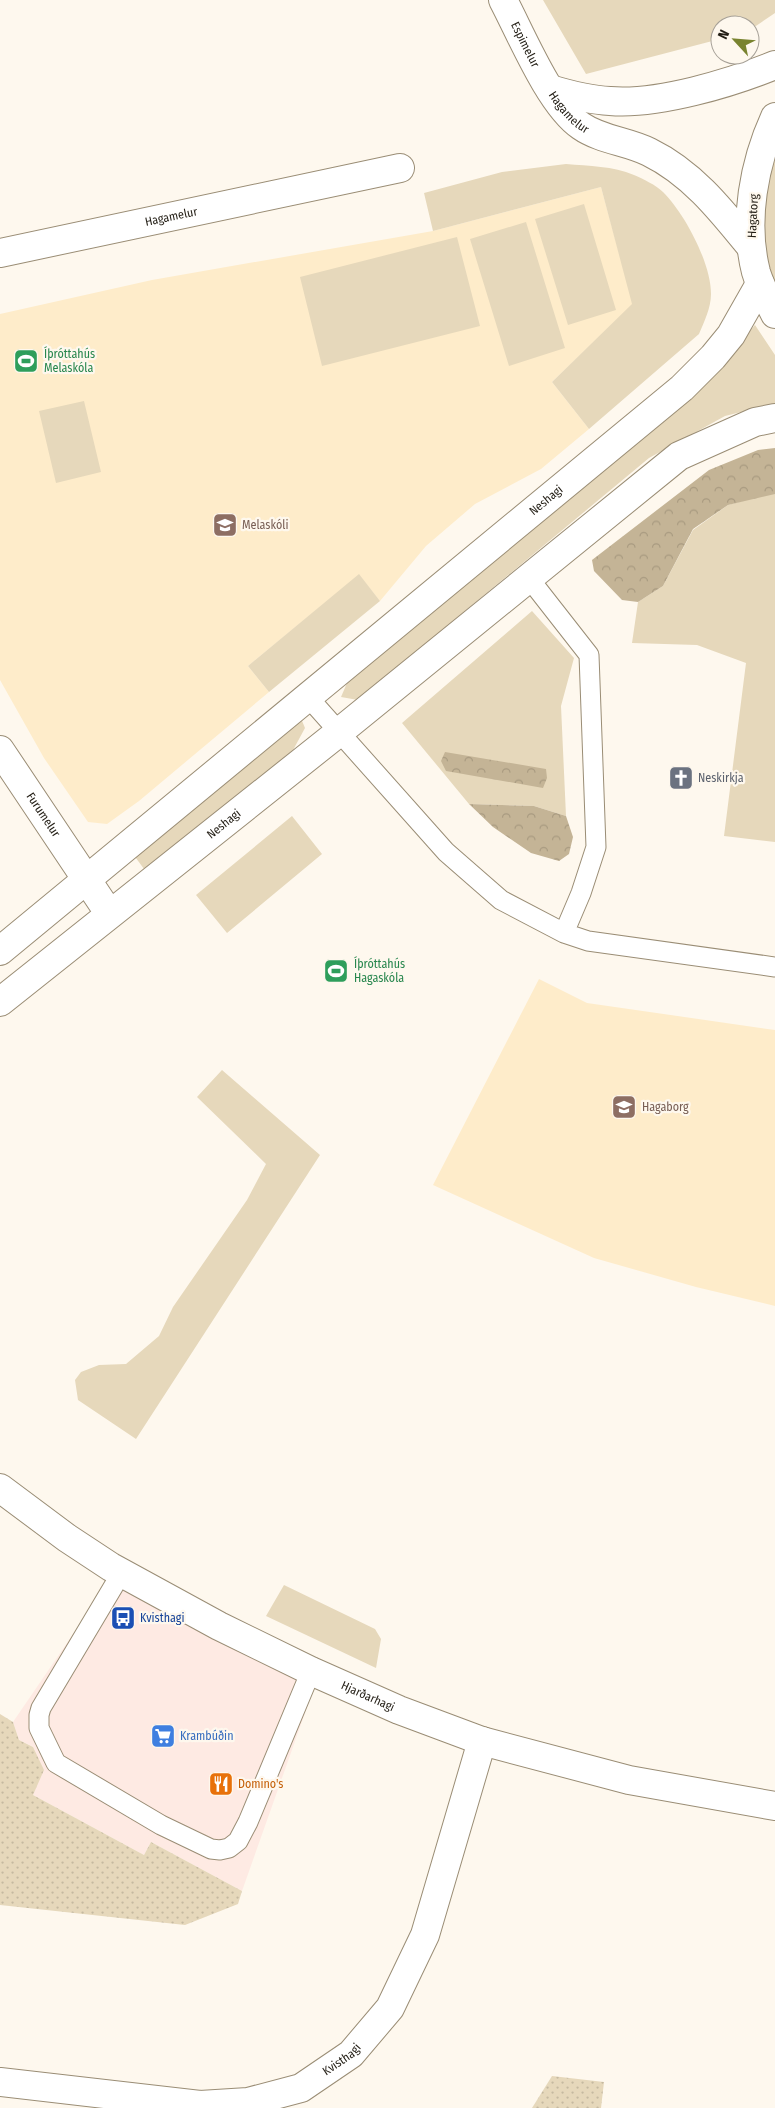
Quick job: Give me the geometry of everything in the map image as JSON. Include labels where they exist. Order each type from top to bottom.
[{"type":"street","name":"Espimelur","points":[[503,0],[550,89]]},
{"type":"street","name":"Hagamelur","points":[[550,89],[580,98],[604,101],[644,99],[686,93],[775,65]]},
{"type":"street","name":"Hagamelur","points":[[550,89],[564,110],[581,126],[599,135],[646,151],[669,162],[689,177],[721,210],[751,247]]},
{"type":"street","name":"Hagatorg","points":[[775,116],[765,139],[756,172],[752,204],[751,247],[760,284],[775,314]]},
{"type":"street","name":"Hagamelur","points":[[0,253],[400,168]]},
{"type":"street","name":"Neshagi","points":[[0,951],[682,388],[713,358],[731,335],[760,284]]},
{"type":"street","name":"Neshagi","points":[[0,1002],[109,913],[338,733],[528,576],[679,456],[755,422],[775,418]]},
{"type":"street","name":"Furumelur","points":[[0,750],[86,880]]},
{"type":"street","points":[[86,880],[109,913]]},
{"type":"street","name":"Hjarðarhagi","points":[[0,1488],[67,1538],[122,1572],[219,1626],[311,1671],[399,1710],[482,1741],[629,1780],[775,1806]]},
{"type":"street","name":"Kvisthagi","points":[[0,2082],[200,2106],[248,2102],[301,2088],[351,2054],[390,2008],[425,1935],[482,1741]]},
{"type":"lane","points":[[528,576],[589,655],[596,847],[581,893],[564,933]]},
{"type":"lane","points":[[308,697],[338,733],[453,858],[501,900],[564,933],[588,940],[775,966]]},
{"type":"lane","points":[[122,1572],[41,1708],[39,1728],[56,1763],[161,1825],[211,1849],[220,1850],[228,1848],[238,1841],[248,1822],[311,1671]]},
{"type":"shaded area","points":[[543,0],[775,0],[775,13],[760,23],[760,15],[710,15],[710,42],[586,74]]},
{"type":"shaded area","points":[[775,142],[775,287],[761,250],[770,157]]},
{"type":"shaded area","points":[[566,164],[601,167],[626,172],[657,187],[671,201],[688,226],[702,254],[710,282],[711,299],[709,310],[699,334],[589,429],[552,382],[632,304],[601,187],[433,231],[424,193],[502,172]]},
{"type":"shaded area","name":"Melaskóli","points":[[601,187],[633,304],[552,382],[589,429],[541,469],[475,504],[426,546],[380,601],[359,575],[248,666],[269,692],[139,801],[107,824],[88,822],[44,758],[0,680],[0,314],[152,280],[433,231]]},
{"type":"shaded area","points":[[584,204],[616,310],[568,325],[535,219]]},
{"type":"shaded area","points":[[526,222],[565,348],[509,366],[470,239]]},
{"type":"shaded area","points":[[457,237],[480,326],[322,366],[300,277]]},
{"type":"shaded area","points":[[755,325],[775,355],[775,406],[765,406],[725,416],[649,458],[358,700],[341,697],[347,683],[701,387]]},
{"type":"shaded area","points":[[84,401],[101,472],[56,483],[39,411]]},
{"type":"shaded area","points":[[770,493],[775,494],[775,842],[724,836],[746,663],[697,645],[632,643],[638,602],[663,586],[693,530],[728,505]]},
{"type":"shaded area","points":[[359,574],[380,601],[269,692],[248,666]]},
{"type":"shaded area","points":[[532,611],[574,658],[561,706],[566,816],[534,806],[469,804],[402,723]]},
{"type":"shaded area","points":[[300,716],[305,728],[292,752],[144,869],[133,854]]},
{"type":"shaded area","points":[[292,816],[322,854],[227,933],[196,895]]},
{"type":"shaded area","name":"Hagaborg","points":[[539,979],[587,1003],[775,1030],[775,1306],[696,1287],[594,1258],[433,1185]]},
{"type":"shaded area","points":[[222,1070],[320,1155],[136,1439],[78,1400],[75,1380],[81,1372],[99,1365],[126,1364],[159,1336],[173,1307],[247,1200],[266,1164],[197,1097]]},
{"type":"shaded area","points":[[110,1580],[316,1682],[242,1891],[151,1842],[144,1855],[33,1795],[33,1747],[19,1740],[13,1722]]},
{"type":"shaded area","points":[[284,1585],[375,1629],[381,1639],[376,1668],[266,1616]]},
{"type":"shaded area","points":[[0,1714],[13,1722],[19,1740],[33,1747],[44,1770],[33,1795],[144,1855],[151,1842],[242,1891],[238,1904],[185,1925],[0,1905]]},
{"type":"shaded area","points":[[552,2076],[604,2082],[601,2108],[532,2108]]},
{"type":"green space","points":[[775,448],[775,494],[728,505],[693,529],[663,586],[638,602],[622,600],[594,571],[592,560],[709,470],[758,450]]},
{"type":"green space","points":[[445,752],[546,769],[547,778],[543,788],[446,771],[441,761]]},
{"type":"green space","points":[[469,804],[534,806],[566,816],[573,837],[569,854],[559,861],[531,853],[493,827]]},
{"type":"place","name":"Íþróttahús Melaskóla","points":[[26,361]]},
{"type":"place","name":"Melaskóli","points":[[225,525]]},
{"type":"place","name":"Neskirkja","points":[[681,778]]},
{"type":"place","name":"Íþróttahús Hagaskóla","points":[[336,971]]},
{"type":"place","name":"Hagaborg","points":[[624,1107]]},
{"type":"place","name":"Kvisthagi","points":[[123,1618]]},
{"type":"place","name":"Krambúðin","points":[[163,1736]]},
{"type":"place","name":"Domino's","points":[[221,1784]]}]
